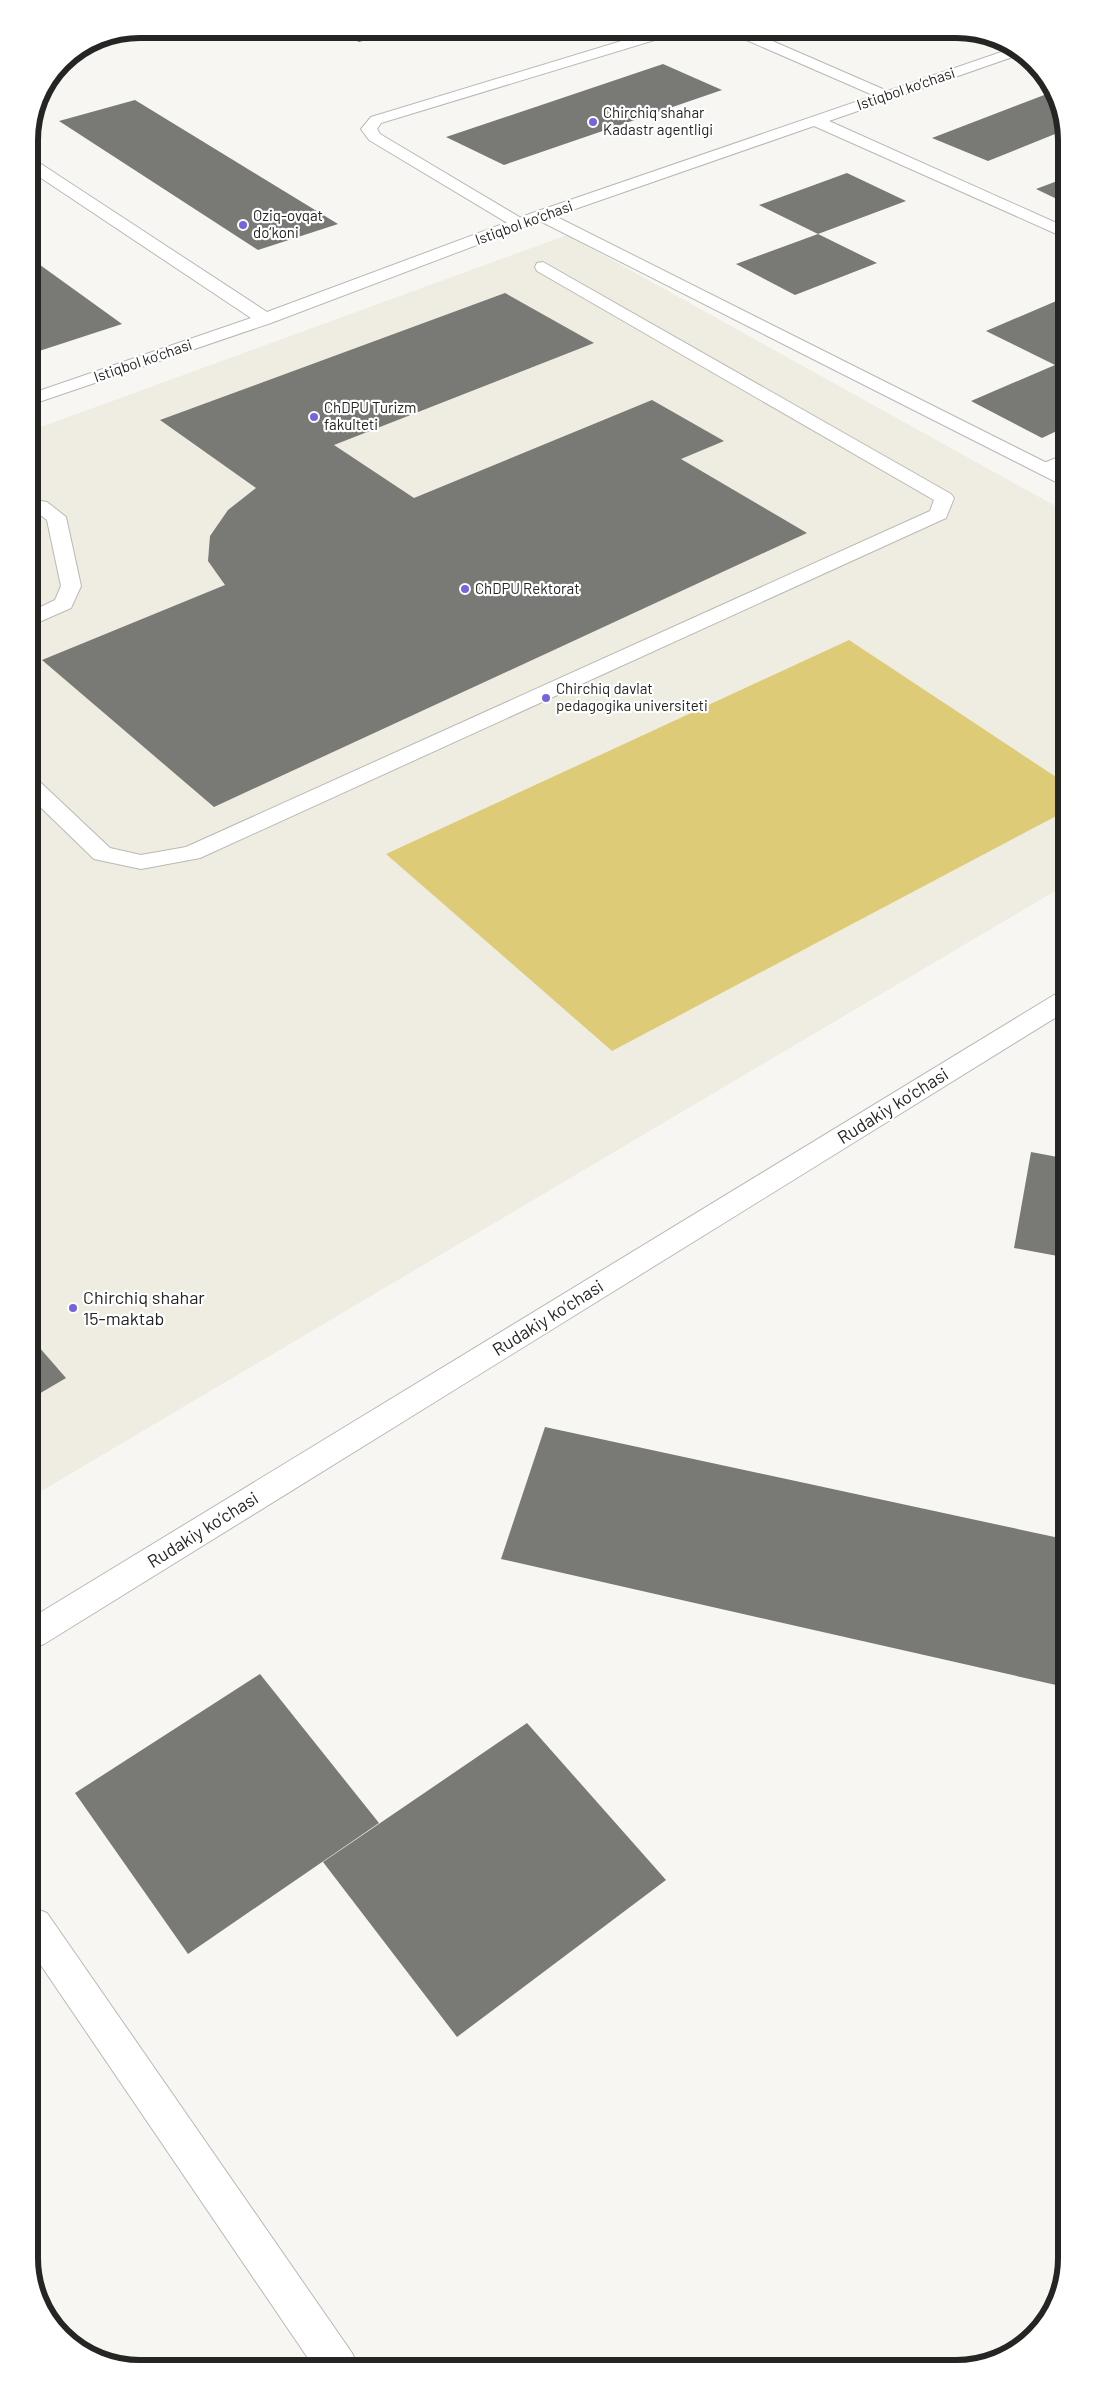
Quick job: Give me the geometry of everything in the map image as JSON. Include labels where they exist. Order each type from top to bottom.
[{"type":"street","points":[[520,224],[374,137],[368,128],[376,120],[646,38]]},
{"type":"street","points":[[754,38],[887,96]]},
{"type":"street","name":"Istiqbol ko‘chasi","points":[[38,397],[265,319],[541,215],[1010,54]]},
{"type":"street","points":[[816,121],[1058,230]]},
{"type":"street","points":[[38,169],[265,319]]},
{"type":"street","points":[[541,215],[1056,469]]},
{"type":"street","points":[[38,793],[102,854],[141,862],[192,853],[939,514],[944,498],[543,267]]},
{"type":"street","points":[[38,506],[56,517],[71,586],[64,604],[38,616]]},
{"type":"street","name":"Rudakiy ko‘chasi","points":[[38,1631],[1058,1004]]},
{"type":"street","points":[[38,1931],[333,2359]]},
{"type":"shaded area","name":"Chirchiq davlat pedagogika universiteti","points":[[567,235],[1058,507],[1058,889],[38,1493],[38,428]]},
{"type":"shaded area","points":[[849,640],[1058,778],[1058,815],[612,1051],[386,854]]},
{"type":"building","points":[[351,38],[373,38],[359,42]]},
{"type":"building","points":[[856,38],[872,38],[863,41]]},
{"type":"building","points":[[663,64],[722,90],[504,165],[446,137]]},
{"type":"building","points":[[1047,94],[1056,120],[1057,133],[988,161],[932,138]]},
{"type":"building","points":[[135,100],[338,224],[258,250],[59,121]]},
{"type":"building","points":[[847,173],[906,201],[818,234],[759,205]]},
{"type":"building","points":[[1058,181],[1058,200],[1036,189]]},
{"type":"building","points":[[818,234],[877,263],[795,295],[736,264]]},
{"type":"building","points":[[38,263],[122,324],[38,351]]},
{"type":"building","points":[[505,293],[594,343],[334,445],[414,498],[652,400],[724,441],[681,459],[807,533],[214,807],[42,660],[225,585],[208,561],[210,536],[228,510],[256,488],[160,420]]},
{"type":"building","points":[[1058,300],[1058,364],[1055,365],[986,331]]},
{"type":"building","points":[[1055,365],[1058,366],[1058,430],[1042,438],[971,401]]},
{"type":"building","points":[[1031,1152],[1058,1157],[1058,1256],[1014,1248]]},
{"type":"building","points":[[38,1346],[66,1378],[38,1394]]},
{"type":"building","points":[[545,1427],[1058,1538],[1058,1685],[501,1559]]},
{"type":"building","points":[[260,1674],[379,1823],[188,1954],[75,1793]]},
{"type":"building","points":[[527,1723],[666,1880],[457,2037],[323,1862]]},
{"type":"place","name":"Chirchiq shahar Kadastr agentligi","points":[[593,122]]},
{"type":"place","name":"Oziq-ovqat do‘koni","points":[[243,225]]},
{"type":"place","name":"ChDPU Turizm fakulteti","points":[[314,417]]},
{"type":"place","name":"ChDPU Rektorat","points":[[465,589]]},
{"type":"place","name":"Chirchiq davlat pedagogika universiteti","points":[[546,698]]},
{"type":"place","name":"Chirchiq shahar 15-maktab","points":[[73,1308]]}]
